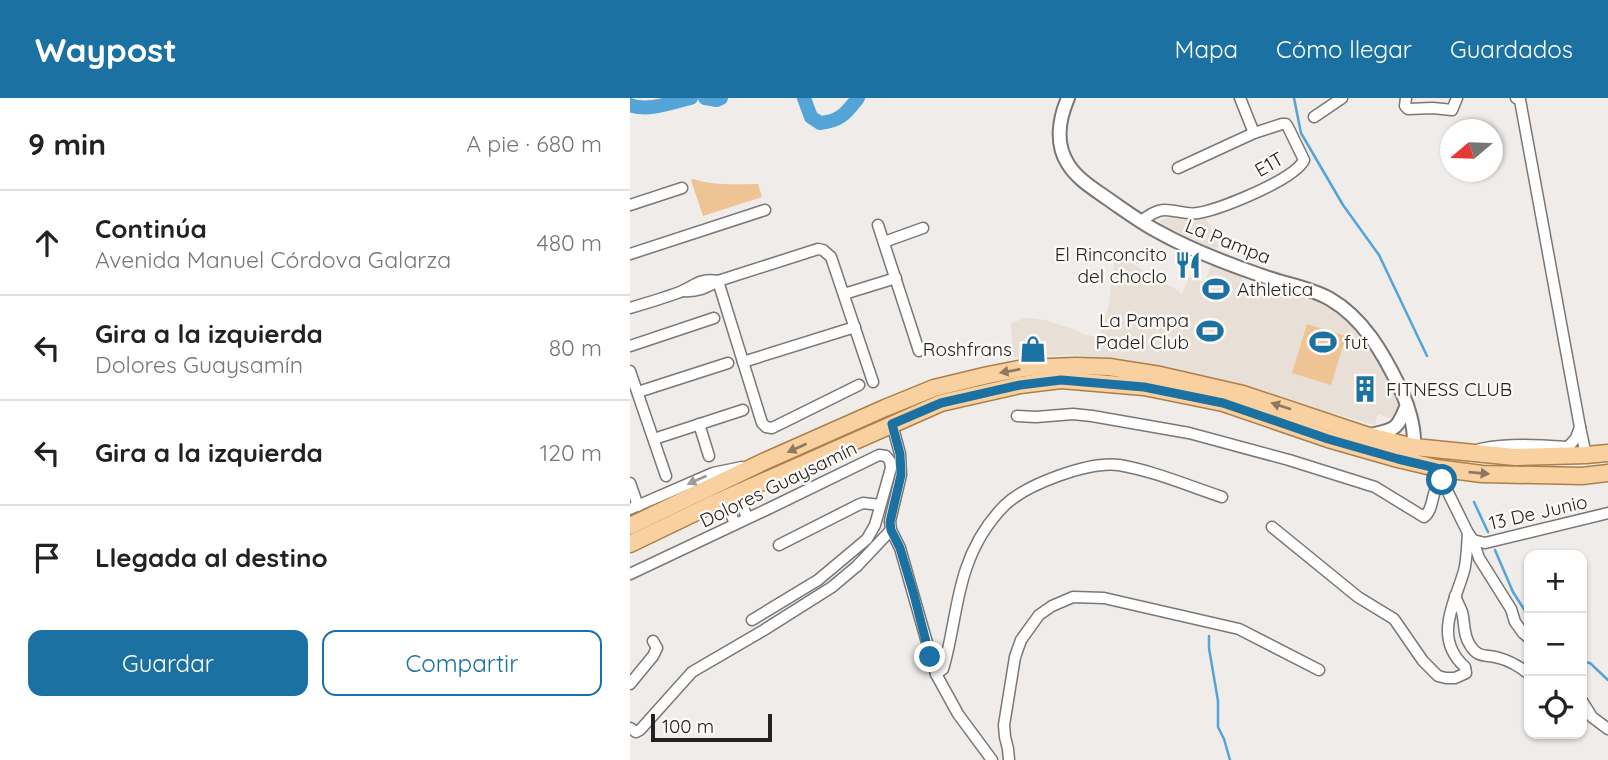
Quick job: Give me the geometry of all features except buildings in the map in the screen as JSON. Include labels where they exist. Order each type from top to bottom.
[{"type":"main road","points":[[630,526],[763,463],[934,388],[1024,368],[1109,367],[1160,375],[1243,394],[1310,424],[1413,455],[1465,453],[1515,457],[1608,453]]},
{"type":"main road","points":[[630,544],[941,403],[1020,385],[1061,380],[1144,387],[1369,436],[1413,455],[1439,474],[1582,476],[1608,472]]},
{"type":"street","name":"La Pampa","points":[[1068,98],[1059,128],[1061,147],[1067,163],[1088,185],[1157,232],[1214,259],[1330,299],[1366,330],[1388,363],[1407,405],[1414,439],[1413,455]]},
{"type":"street","points":[[1240,98],[1254,133]]},
{"type":"street","points":[[1314,117],[1342,98]]},
{"type":"street","points":[[1406,98],[1405,106],[1408,109],[1452,110],[1457,98]]},
{"type":"street","points":[[1516,98],[1520,100],[1586,453]]},
{"type":"street","name":"E1T","points":[[1140,221],[1164,210],[1198,213],[1241,198],[1273,185],[1304,160],[1286,124],[1254,133],[1178,168]]},
{"type":"street","points":[[630,205],[682,188]]},
{"type":"street","points":[[630,254],[765,210]]},
{"type":"street","points":[[878,225],[919,351]]},
{"type":"street","points":[[884,242],[923,228]]},
{"type":"street","points":[[631,305],[683,291],[694,292],[718,281],[818,249],[823,250],[831,257],[873,382]]},
{"type":"street","points":[[844,294],[895,278]]},
{"type":"street","points":[[718,281],[762,423],[766,427],[772,428],[859,385]]},
{"type":"street","points":[[630,345],[714,318]]},
{"type":"street","points":[[743,362],[855,327]]},
{"type":"street","points":[[630,405],[637,396],[728,363]]},
{"type":"street","points":[[630,371],[666,476]]},
{"type":"street","points":[[1369,436],[1393,430],[1399,425],[1407,405]]},
{"type":"street","points":[[654,439],[743,410]]},
{"type":"street","points":[[1017,416],[1073,414],[1189,433],[1375,487],[1424,517],[1429,513],[1439,474]]},
{"type":"street","points":[[699,424],[709,456]]},
{"type":"street","points":[[630,728],[636,732],[640,730],[697,668],[832,587],[869,555],[891,526],[901,475],[900,454],[892,424]]},
{"type":"street","points":[[1568,447],[1576,438],[1580,427]]},
{"type":"street","points":[[1465,453],[1493,447],[1546,445],[1568,447],[1586,453]]},
{"type":"street","name":"Dolores Guaysamín","points":[[630,574],[879,455],[886,456],[891,468],[874,525],[867,539],[818,580],[752,620]]},
{"type":"street","points":[[630,483],[634,507],[713,473],[763,463]]},
{"type":"street","points":[[936,674],[943,669],[965,570],[978,539],[1007,503],[1041,483],[1063,474],[1084,468],[1117,465],[1222,497]]},
{"type":"street","name":"13 De Junio","points":[[1439,474],[1471,537],[1485,543],[1608,513]]},
{"type":"street","points":[[731,496],[747,518]]},
{"type":"street","points":[[731,496],[735,524]]},
{"type":"street","points":[[779,545],[863,503],[880,505]]},
{"type":"street","points":[[891,526],[900,548],[936,674],[958,714],[992,760]]},
{"type":"street","points":[[1272,527],[1358,597],[1394,619],[1423,661],[1438,676],[1446,678],[1455,678],[1466,673],[1449,643],[1448,624],[1465,569],[1471,537]]},
{"type":"street","points":[[1471,537],[1479,558],[1524,634]]},
{"type":"street","points":[[1455,596],[1462,612],[1465,635],[1473,649],[1481,656],[1509,661],[1524,670]]},
{"type":"street","points":[[1009,760],[1004,737],[1005,716],[1015,657],[1021,640],[1039,615],[1073,597],[1104,598],[1239,629],[1319,670]]},
{"type":"street","points":[[630,684],[653,656],[657,648],[653,641]]},
{"type":"street","points":[[1587,709],[1592,717],[1608,729]]},
{"type":"shaded area","points":[[691,180],[717,184],[758,184],[762,197],[703,216]]},
{"type":"shaded area","points":[[1169,217],[1205,217],[1219,247],[1214,249],[1162,224],[1160,221]]},
{"type":"shaded area","points":[[1115,258],[1136,265],[1182,294],[1189,277],[1205,282],[1211,265],[1242,276],[1242,287],[1260,293],[1264,285],[1319,302],[1341,316],[1363,337],[1379,360],[1399,408],[1396,420],[1378,414],[1375,425],[1333,413],[1315,412],[1219,382],[1136,363],[1070,355],[1013,357],[1011,323],[1023,319],[1045,320],[1085,335],[1099,337],[1108,308]]},
{"type":"shaded area","points":[[1307,324],[1346,336],[1331,385],[1292,373]]},
{"type":"waterway","points":[[630,105],[653,107],[691,98]]},
{"type":"waterway","points":[[705,98],[721,98]]},
{"type":"waterway","points":[[804,98],[811,117],[820,123],[842,115],[858,98]]},
{"type":"waterway","points":[[1294,98],[1301,133],[1343,205],[1379,255],[1427,356]]},
{"type":"waterway","points":[[1474,502],[1488,532]]},
{"type":"waterway","points":[[1495,550],[1513,592],[1526,613]]},
{"type":"waterway","points":[[1209,636],[1218,701],[1218,727],[1230,760]]},
{"type":"waterway","points":[[1587,663],[1608,680]]},
{"type":"place","name":"El Rinconcito del choclo","points":[[1188,265]]},
{"type":"place","name":"Athletica","points":[[1216,289]]},
{"type":"place","name":"La Pampa Padel Club","points":[[1210,331]]},
{"type":"place","name":"fut","points":[[1323,342]]},
{"type":"place","name":"Roshfrans","points":[[1033,349]]},
{"type":"place","name":"FITNESS CLUB","points":[[1365,389]]},
{"type":"route","points":[[930,657],[900,548],[891,530],[890,522],[901,475],[900,454],[892,424],[941,403],[1020,385],[1061,380],[1144,387],[1223,403],[1328,439],[1436,468],[1442,480]]}]
